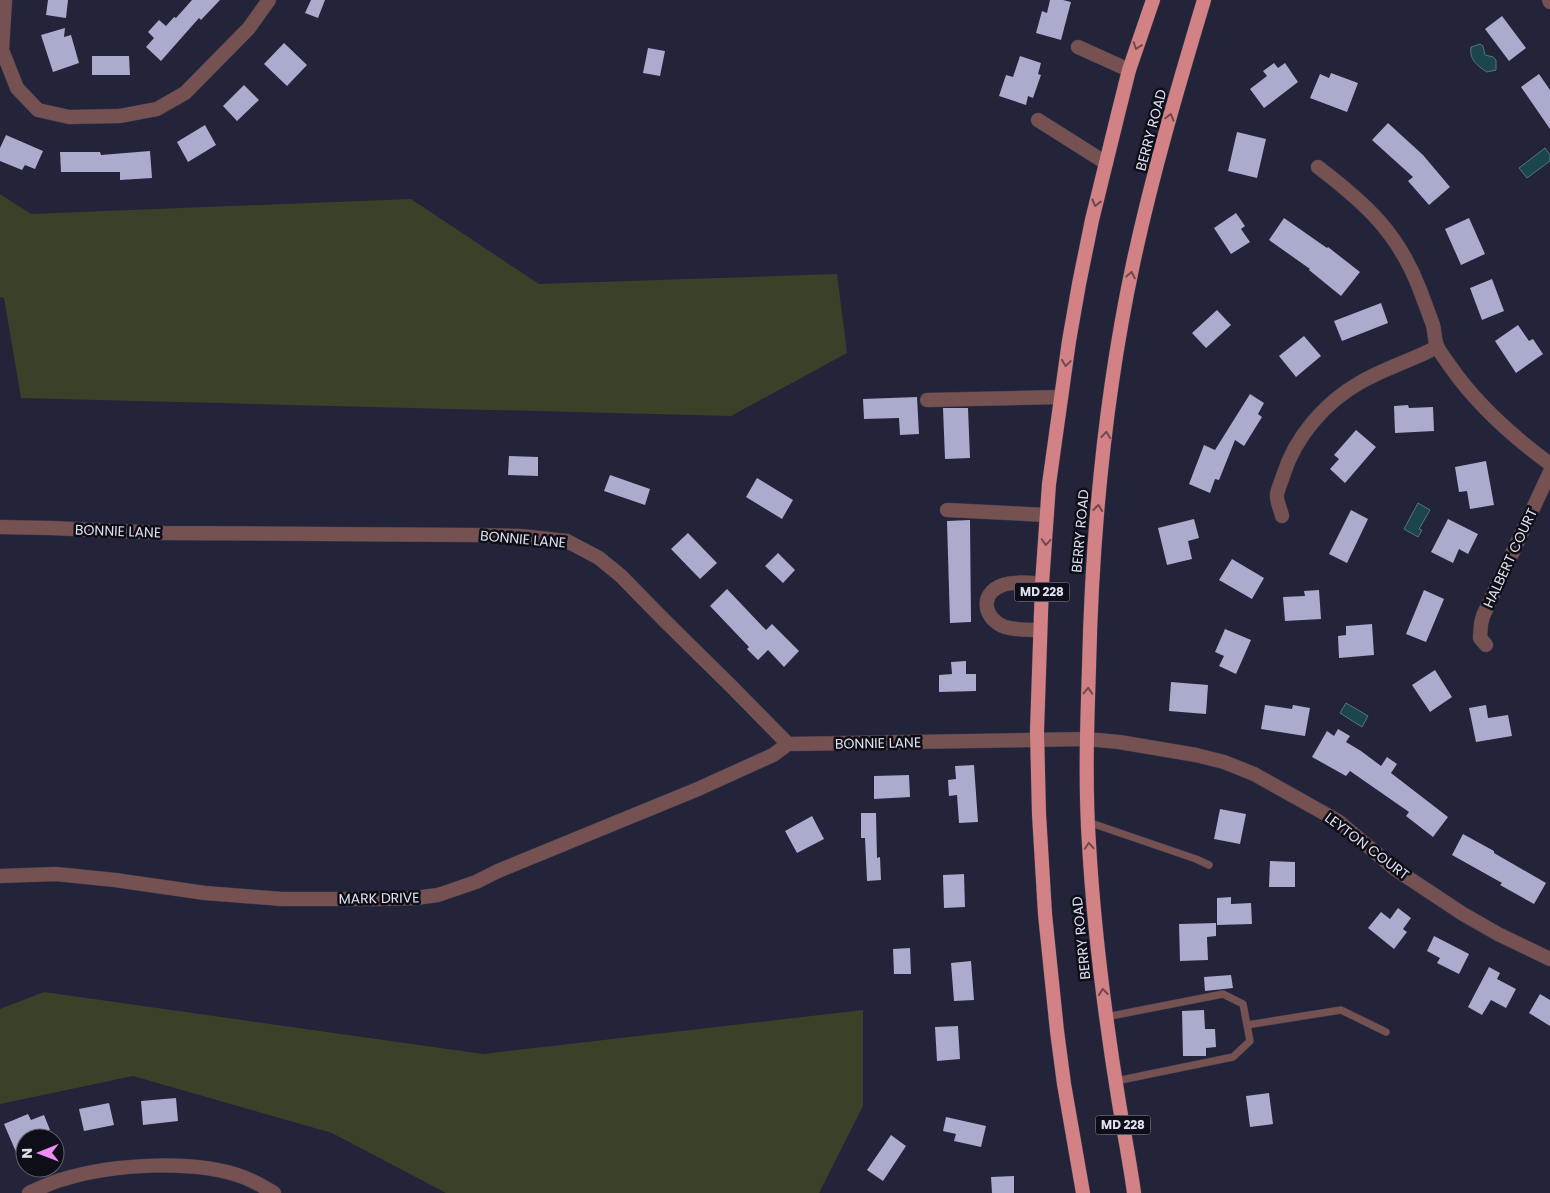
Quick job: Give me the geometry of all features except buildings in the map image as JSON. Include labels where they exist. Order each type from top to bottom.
[{"type":"highway","name":"MD 228","points":[[1083,1193],[1064,1084],[1045,914],[1038,740],[1042,584],[1049,484],[1079,284],[1092,220],[1129,70],[1153,0]]},
{"type":"highway","name":"BERRY ROAD","points":[[1134,1193],[1106,1017],[1092,895],[1086,740],[1092,574],[1109,403],[1118,340],[1133,263],[1168,125],[1204,0]]},
{"type":"street","points":[[5,0],[2,50],[17,88],[38,110],[69,117],[120,116],[157,109],[185,93],[249,28],[269,0]]},
{"type":"street","points":[[1078,47],[1129,70]]},
{"type":"street","points":[[1038,120],[1106,163]]},
{"type":"street","points":[[1318,167],[1374,214],[1396,240],[1420,290],[1433,326],[1437,347],[1472,396],[1519,440],[1550,464]]},
{"type":"street","points":[[1282,516],[1276,496],[1294,447],[1311,424],[1328,407],[1360,382],[1437,347]]},
{"type":"street","points":[[927,400],[1061,397]]},
{"type":"street","name":"HALBERT COURT","points":[[1486,645],[1480,638],[1483,616],[1550,472]]},
{"type":"street","points":[[947,510],[1048,515]]},
{"type":"street","name":"BONNIE LANE","points":[[0,527],[164,533],[520,536],[567,541],[599,558],[622,576],[788,744],[1086,740]]},
{"type":"street","points":[[1040,630],[1012,629],[992,620],[987,611],[987,598],[992,590],[1005,584],[1042,584]]},
{"type":"street","name":"LEYTON COURT","points":[[1086,740],[1119,742],[1196,755],[1224,762],[1254,774],[1338,821],[1395,869],[1463,914],[1550,959]]},
{"type":"street","name":"MARK DRIVE","points":[[0,876],[56,874],[205,892],[282,898],[415,898],[438,895],[476,882],[498,871],[682,796],[773,755],[788,744]]},
{"type":"street","points":[[29,1193],[65,1178],[94,1172],[162,1166],[190,1166],[218,1170],[244,1177],[274,1193]]},
{"type":"lane","points":[[1088,822],[1209,865]]},
{"type":"lane","points":[[1106,1017],[1223,994],[1243,1004],[1250,1041],[1233,1057],[1116,1081]]},
{"type":"lane","points":[[1247,1025],[1341,1010],[1386,1032]]},
{"type":"shaded area","points":[[1480,44],[1483,46],[1485,55],[1496,60],[1496,70],[1487,72],[1477,65],[1473,59],[1471,47]]},
{"type":"shaded area","points":[[1545,148],[1550,155],[1550,161],[1527,178],[1519,168]]},
{"type":"shaded area","points":[[0,194],[31,214],[411,199],[539,284],[837,274],[847,353],[731,416],[21,398],[4,298],[0,297]]},
{"type":"shaded area","points":[[1418,503],[1430,510],[1419,529],[1422,530],[1418,537],[1404,529]]},
{"type":"shaded area","points":[[1346,703],[1368,716],[1362,727],[1340,713]]},
{"type":"shaded area","points":[[44,992],[483,1054],[863,1010],[863,1106],[819,1193],[446,1193],[332,1133],[133,1076],[0,1104],[0,1009]]}]
